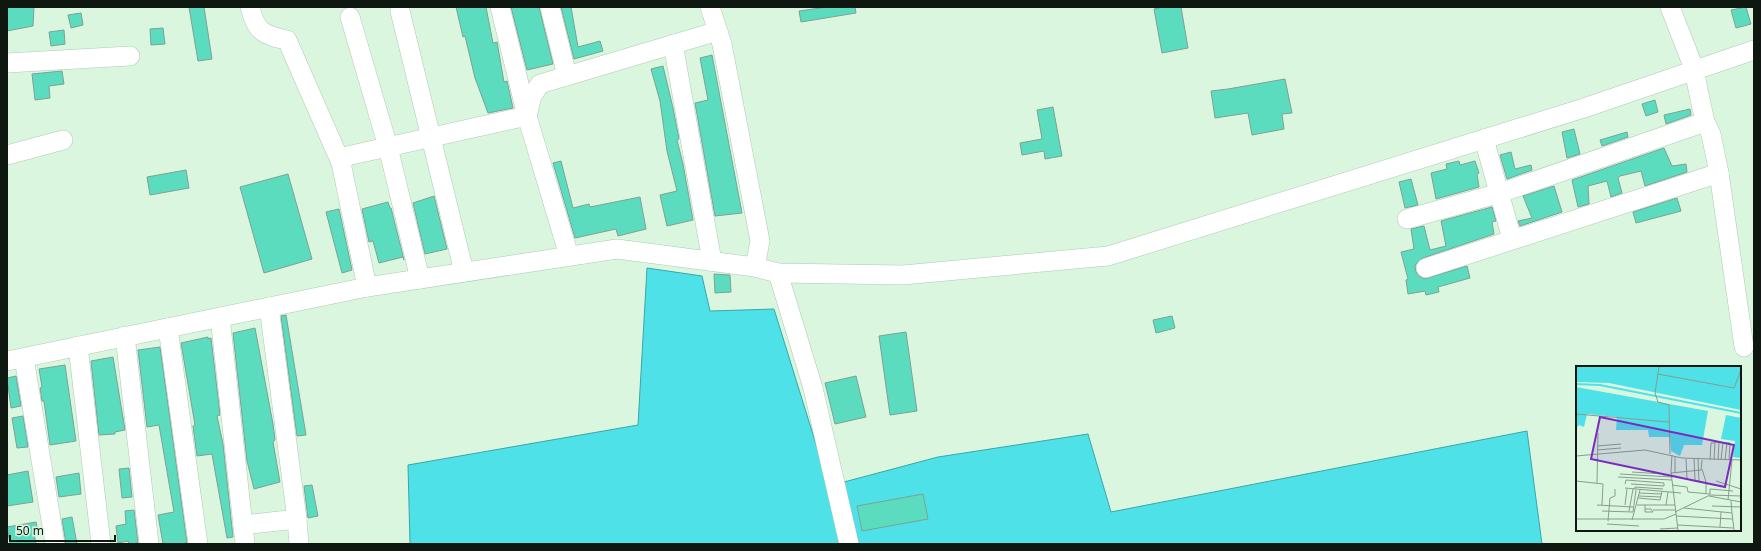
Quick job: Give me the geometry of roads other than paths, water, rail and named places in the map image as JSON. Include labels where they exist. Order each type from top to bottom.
[{"type":"street","points":[[250,7],[253,20],[259,31],[268,36],[287,40],[342,163],[367,287]]},
{"type":"street","points":[[500,7],[527,116],[569,256]]},
{"type":"street","points":[[550,7],[567,76]]},
{"type":"street","points":[[710,7],[722,44],[760,241],[755,267]]},
{"type":"street","points":[[1670,7],[1694,70],[1705,122],[1711,134],[1719,173],[1744,347]]},
{"type":"street","points":[[400,10],[464,272]]},
{"type":"street","points":[[350,16],[388,147],[420,279]]},
{"type":"street","points":[[527,116],[532,96],[540,84],[718,31]]},
{"type":"street","points":[[673,44],[712,261]]},
{"type":"street","points":[[55,544],[16,360],[125,336],[367,287],[617,249],[755,267],[778,273],[902,275],[1108,256],[1584,108],[1754,50]]},
{"type":"street","points":[[7,63],[130,56]]},
{"type":"street","points":[[342,163],[347,156],[527,116]]},
{"type":"street","points":[[1407,219],[1500,193],[1705,122]]},
{"type":"street","points":[[1484,139],[1512,239]]},
{"type":"street","points":[[7,155],[63,140]]},
{"type":"street","points":[[1426,268],[1719,173]]},
{"type":"street","points":[[778,273],[813,388],[849,544]]},
{"type":"street","points":[[269,307],[299,544]]},
{"type":"street","points":[[220,317],[245,544]]},
{"type":"street","points":[[168,328],[198,544]]},
{"type":"street","points":[[125,336],[149,544]]},
{"type":"street","points":[[78,346],[101,544]]},
{"type":"street","points":[[243,525],[297,519]]},
{"type":"water","points":[[647,268],[702,276],[710,311],[774,309],[829,486],[938,457],[1088,434],[1111,512],[1527,431],[1542,544],[410,544],[408,465],[638,425]]}]
